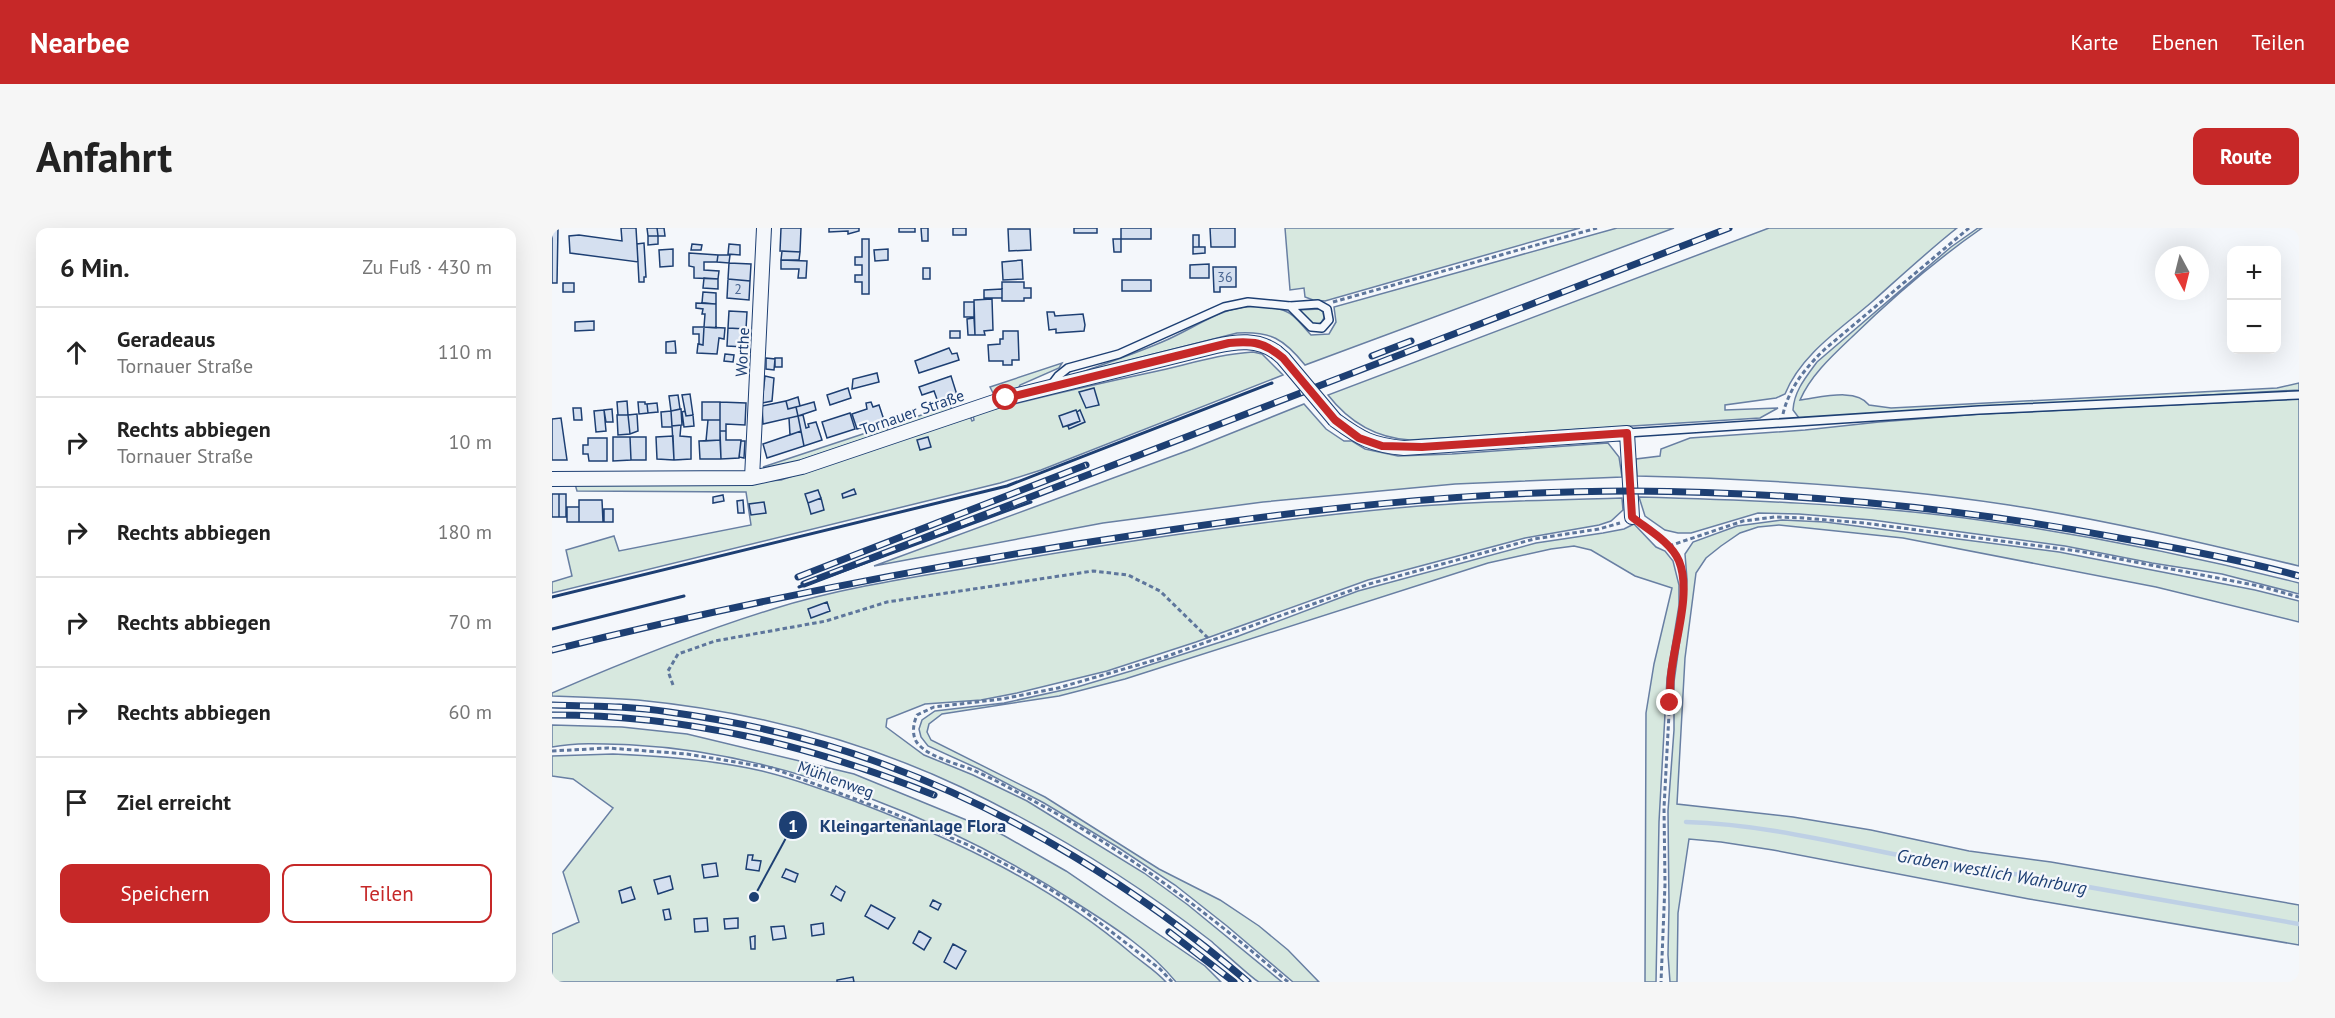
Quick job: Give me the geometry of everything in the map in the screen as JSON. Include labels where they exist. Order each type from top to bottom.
[{"type":"street","name":"Worthe","points":[[752,478],[764,228]]},
{"type":"street","name":"Tornauer Straße","points":[[552,479],[752,478],[802,467],[950,416],[1050,387],[1229,343],[1254,342],[1267,345],[1283,358],[1335,420],[1359,438],[1382,446],[1404,448],[1627,433]]},
{"type":"street","points":[[1627,433],[1632,517]]},
{"type":"lane","points":[[1050,387],[1068,368],[1119,354],[1224,307],[1248,302],[1323,306],[1329,314],[1329,320],[1326,325],[1317,329],[1307,324],[1290,306]]},
{"type":"lane","points":[[1627,433],[1979,410],[2299,395]]},
{"type":"path","points":[[1323,306],[1596,228]]},
{"type":"path","points":[[1782,424],[1784,411],[1792,392],[1809,365],[1867,312],[1969,228]]},
{"type":"path","points":[[1288,982],[1204,912],[1103,843],[1041,805],[990,778],[919,746],[914,739],[913,724],[917,715],[934,707],[1002,699],[1058,688],[1211,641],[1369,584],[1534,539],[1616,525],[1632,517],[1669,546],[1678,560],[1683,586],[1682,608],[1671,676],[1664,808],[1665,884],[1661,982]]},
{"type":"path","points":[[1669,546],[1743,521],[1775,517],[1824,520],[2078,551],[2259,586],[2299,597]]},
{"type":"path","points":[[673,686],[668,671],[678,654],[715,641],[826,621],[887,602],[1093,571],[1128,575],[1160,591],[1211,641]]},
{"type":"path","name":"Mühlenweg","points":[[552,751],[608,748],[687,754],[772,768],[893,813],[968,845],[1032,878],[1083,910],[1160,969],[1172,982]]},
{"type":"shaded area","points":[[1285,228],[1580,228],[1325,301],[1305,297],[1304,288],[1290,290]]},
{"type":"shaded area","points":[[1617,228],[1674,228],[1305,365],[1276,338],[1268,335],[1237,333],[1079,373],[1162,342],[1218,315],[1246,307],[1262,306],[1279,309],[1297,319],[1311,335],[1329,334],[1336,322],[1334,307]]},
{"type":"shaded area","points":[[1769,228],[1957,228],[1823,343],[1801,366],[1785,394],[1776,398],[1725,405],[1725,410],[1778,408],[1760,418],[1410,440],[1386,436],[1364,427],[1336,405],[1328,395]]},
{"type":"shaded area","points":[[1978,228],[1982,228],[1915,280],[1837,351],[1816,374],[1800,400],[1846,395],[1855,396],[1869,405],[1891,408],[2277,388],[2299,383],[2299,390],[1799,418],[1793,410],[1794,403],[1801,384],[1817,362],[1951,247]]},
{"type":"shaded area","points":[[1320,309],[1324,318],[1321,323],[1317,324],[1308,321],[1297,310]]},
{"type":"shaded area","points":[[1253,352],[1262,354],[1283,375],[1041,470],[1000,483],[552,593],[552,582],[572,576],[566,550],[614,536],[619,551],[751,525],[746,492],[577,491],[575,484],[742,483],[781,480],[970,416],[972,421],[974,420],[973,415],[1215,357]]},
{"type":"shaded area","points":[[1062,363],[1059,368],[1020,385],[1018,389],[994,395],[990,387]]},
{"type":"shaded area","points":[[2299,399],[2299,566],[2119,525],[1963,498],[1823,484],[1637,476],[1636,459],[1660,456],[1661,449],[1690,438],[1980,414]]},
{"type":"shaded area","points":[[1304,404],[1326,429],[1344,441],[1352,441],[1365,449],[1398,456],[1608,443],[1619,457],[1622,477],[1455,484],[1263,502],[1103,523],[874,566],[1192,449]]},
{"type":"shaded area","points":[[951,405],[951,410],[895,429],[892,425]]},
{"type":"shaded area","points":[[887,426],[888,431],[777,468],[763,467]]},
{"type":"shaded area","points":[[1639,497],[1843,506],[1924,513],[2007,524],[2175,554],[2258,573],[2299,583],[2299,594],[2222,574],[2065,546],[1872,520],[1758,513],[1691,533],[1678,533],[1665,530],[1645,516]]},
{"type":"shaded area","points":[[1622,498],[1623,510],[1611,521],[1599,525],[1525,538],[1368,580],[1196,642],[1107,671],[981,700],[925,704],[887,719],[886,727],[924,755],[1027,801],[1144,873],[1188,905],[1282,982],[1259,982],[1182,919],[1090,857],[994,803],[922,770],[844,741],[721,711],[638,700],[552,696],[552,693],[634,659],[745,618],[832,593],[893,581],[1113,544],[1309,517],[1435,505]]},
{"type":"shaded area","points":[[1782,520],[1825,522],[2059,552],[2255,590],[2299,601],[2299,622],[2156,587],[1903,538],[1779,525],[1758,527],[1740,533],[1721,546],[1706,558],[1696,573],[1685,658],[1677,804],[1793,817],[1871,830],[1969,851],[2051,862],[2299,905],[2299,945],[2029,899],[1773,850],[1689,839],[1678,913],[1677,982],[1670,982],[1668,811],[1674,730],[1674,682],[1686,597],[1685,554],[1693,542],[1737,526]]},
{"type":"shaded area","points":[[1634,524],[1673,561],[1679,585],[1679,605],[1667,678],[1659,822],[1656,982],[1645,982],[1646,713],[1654,664],[1672,588],[1635,576],[1591,550],[1574,546],[1488,563],[1125,679],[1059,696],[942,714],[929,724],[927,732],[931,740],[1045,797],[1159,869],[1220,900],[1259,926],[1288,950],[1319,982],[1293,982],[1175,885],[1119,848],[1044,803],[979,769],[928,746],[921,737],[919,729],[922,720],[935,711],[1004,703],[1077,687],[1236,637],[1358,591],[1536,543],[1624,529]]},
{"type":"shaded area","points":[[552,725],[622,727],[687,734],[854,774],[1003,835],[1066,871],[1205,966],[1221,982],[1176,982],[1132,940],[1032,875],[924,820],[867,797],[808,777],[750,762],[691,751],[603,744],[572,744],[552,747]]},
{"type":"shaded area","points":[[613,754],[688,759],[762,771],[812,786],[898,818],[1003,867],[1036,886],[1101,929],[1166,982],[552,982],[552,934],[579,922],[563,872],[613,808],[573,779],[552,776],[552,756]]},
{"type":"building","points":[[552,228],[558,228],[557,283],[552,283]]},
{"type":"building","points":[[621,228],[636,228],[638,262],[570,253],[569,236],[579,235],[622,241]]},
{"type":"building","points":[[647,228],[657,228],[658,236],[648,236]]},
{"type":"building","points":[[657,228],[664,228],[665,236],[658,236]]},
{"type":"building","points":[[781,228],[801,228],[800,252],[780,251]]},
{"type":"building","points":[[829,228],[859,228],[859,231],[848,234],[848,231],[829,232]]},
{"type":"building","points":[[899,228],[915,228],[915,232],[899,232]]},
{"type":"building","points":[[921,228],[928,228],[928,241],[922,241]]},
{"type":"building","points":[[953,228],[966,228],[966,235],[953,235]]},
{"type":"building","points":[[1074,228],[1097,228],[1097,233],[1074,233]]},
{"type":"building","points":[[1121,228],[1151,228],[1151,239],[1121,239]]},
{"type":"building","points":[[1210,228],[1235,228],[1235,247],[1211,247]]},
{"type":"building","points":[[1008,229],[1030,229],[1031,250],[1009,251]]},
{"type":"building","points":[[1193,235],[1199,235],[1199,247],[1193,247]]},
{"type":"building","points":[[648,236],[658,236],[658,244],[648,245]]},
{"type":"building","points":[[862,239],[869,239],[869,294],[862,294],[862,282],[855,282],[855,275],[862,275],[862,265],[855,265],[855,257],[862,257]]},
{"type":"building","points":[[1113,239],[1121,239],[1121,252],[1114,252]]},
{"type":"building","points":[[644,243],[646,277],[644,277],[644,282],[639,282],[637,244]]},
{"type":"building","points":[[692,244],[702,245],[701,250],[691,250]]},
{"type":"building","points":[[729,244],[740,245],[740,255],[728,254]]},
{"type":"building","points":[[1193,247],[1205,247],[1205,253],[1193,254]]},
{"type":"building","points":[[673,249],[673,266],[660,267],[659,250]]},
{"type":"building","points":[[888,249],[888,260],[875,261],[874,250]]},
{"type":"building","points":[[782,251],[800,252],[799,260],[781,260]]},
{"type":"building","points":[[689,253],[718,255],[717,262],[704,262],[704,270],[719,271],[718,279],[694,278],[694,267],[689,266]]},
{"type":"building","points":[[718,255],[730,255],[729,263],[717,262]]},
{"type":"building","points":[[781,260],[807,261],[806,278],[798,278],[799,269],[781,269]]},
{"type":"building","points":[[1022,260],[1023,279],[1003,280],[1002,262]]},
{"type":"building","points":[[729,263],[751,264],[750,281],[728,279]]},
{"type":"building","points":[[1209,264],[1209,278],[1190,278],[1190,265]]},
{"type":"building","points":[[1213,267],[1236,267],[1236,287],[1220,287],[1220,292],[1214,292]]},
{"type":"building","points":[[923,268],[930,268],[930,279],[923,279]]},
{"type":"building","points":[[704,278],[718,279],[718,289],[703,288]]},
{"type":"building","points":[[728,279],[750,281],[749,300],[727,298]]},
{"type":"building","points":[[1122,280],[1151,280],[1151,291],[1122,291]]},
{"type":"building","points":[[1002,282],[1024,282],[1024,288],[1031,288],[1031,298],[1024,298],[1024,301],[1002,301]]},
{"type":"building","points":[[563,283],[574,283],[574,292],[563,292]]},
{"type":"building","points":[[1002,289],[1002,298],[984,298],[984,290]]},
{"type":"building","points":[[703,292],[716,293],[716,304],[702,303]]},
{"type":"building","points":[[992,299],[993,330],[984,331],[985,335],[975,335],[974,300]]},
{"type":"building","points":[[964,302],[974,302],[974,317],[964,317]]},
{"type":"building","points":[[696,303],[716,304],[716,328],[704,327],[705,314],[702,314],[703,309],[696,308]]},
{"type":"building","points":[[729,311],[747,312],[746,329],[728,328]]},
{"type":"building","points":[[1047,312],[1054,312],[1055,316],[1083,314],[1084,331],[1056,333],[1056,329],[1049,330]]},
{"type":"building","points":[[974,318],[975,335],[968,335],[967,319]]},
{"type":"building","points":[[594,321],[594,330],[575,331],[575,322]]},
{"type":"building","points":[[693,327],[704,327],[703,345],[699,344],[699,334],[693,334]]},
{"type":"building","points":[[704,327],[725,328],[724,339],[719,338],[717,354],[697,353],[698,344],[703,345]]},
{"type":"building","points":[[728,328],[746,329],[745,347],[727,346]]},
{"type":"building","points":[[950,331],[960,331],[960,338],[950,338]]},
{"type":"building","points":[[1003,331],[1018,331],[1019,360],[1012,360],[1012,365],[1003,365],[1003,361],[989,361],[988,345],[1000,344]]},
{"type":"building","points":[[675,341],[676,353],[666,353],[666,342]]},
{"type":"building","points":[[949,348],[952,354],[957,353],[959,360],[919,373],[915,361]]},
{"type":"building","points":[[725,354],[734,355],[733,362],[724,361]]},
{"type":"building","points":[[766,358],[775,359],[774,370],[766,369]]},
{"type":"building","points":[[775,358],[782,358],[782,367],[775,367]]},
{"type":"building","points":[[877,373],[879,382],[852,389],[853,379]]},
{"type":"building","points":[[765,376],[774,378],[772,401],[762,403]]},
{"type":"building","points":[[951,376],[957,395],[938,402],[934,391],[922,395],[919,387]]},
{"type":"building","points":[[848,388],[851,398],[830,405],[827,395]]},
{"type":"building","points":[[1094,388],[1099,405],[1086,408],[1079,392]]},
{"type":"building","points":[[690,394],[693,415],[686,416],[682,395]]},
{"type":"building","points":[[678,395],[680,409],[671,411],[669,396]]},
{"type":"building","points":[[798,397],[800,406],[788,409],[786,401]]},
{"type":"building","points":[[627,401],[628,415],[618,415],[617,402]]},
{"type":"building","points":[[786,401],[788,409],[796,407],[798,416],[763,424],[762,406]]},
{"type":"building","points":[[638,402],[647,404],[648,413],[639,414]]},
{"type":"building","points":[[702,402],[720,402],[720,420],[702,420]]},
{"type":"building","points":[[720,402],[746,403],[745,425],[726,424],[726,431],[720,431]]},
{"type":"building","points":[[814,402],[816,410],[798,416],[796,407]]},
{"type":"building","points":[[871,402],[873,407],[879,405],[884,420],[857,429],[852,414],[867,409],[866,403]]},
{"type":"building","points":[[657,403],[658,412],[648,413],[647,404]]},
{"type":"building","points":[[573,408],[581,408],[582,420],[574,420]]},
{"type":"building","points":[[612,409],[613,422],[606,422],[604,410]]},
{"type":"building","points":[[681,409],[682,425],[672,426],[671,411]]},
{"type":"building","points":[[604,410],[606,431],[596,432],[594,411]]},
{"type":"building","points":[[1076,410],[1080,421],[1063,427],[1059,416]]},
{"type":"building","points":[[1080,410],[1085,422],[1069,429],[1068,426],[1080,421],[1077,412]]},
{"type":"building","points":[[671,411],[672,427],[662,427],[661,412]]},
{"type":"building","points":[[685,411],[686,416],[693,415],[694,426],[684,427],[682,412]]},
{"type":"building","points":[[850,413],[855,429],[827,438],[822,422]]},
{"type":"building","points":[[637,414],[638,431],[630,434],[628,415]]},
{"type":"building","points":[[617,415],[628,415],[630,434],[618,435]]},
{"type":"building","points":[[803,415],[806,428],[809,427],[808,424],[816,422],[822,440],[804,446],[798,416]]},
{"type":"building","points":[[798,416],[801,431],[790,435],[789,418]]},
{"type":"building","points":[[561,418],[567,460],[552,460],[552,419]]},
{"type":"building","points":[[708,420],[720,420],[720,440],[706,441]]},
{"type":"building","points":[[681,425],[680,436],[691,437],[691,459],[674,460],[672,426]]},
{"type":"building","points":[[720,431],[726,431],[726,440],[741,440],[739,458],[721,459]]},
{"type":"building","points":[[801,431],[804,446],[767,458],[763,444]]},
{"type":"building","points":[[673,436],[674,460],[657,459],[656,437]]},
{"type":"building","points":[[613,437],[630,437],[631,460],[613,461]]},
{"type":"building","points":[[630,437],[646,437],[646,460],[631,460]]},
{"type":"building","points":[[928,437],[931,447],[920,450],[917,440]]},
{"type":"building","points":[[588,438],[607,438],[607,461],[589,461],[588,454],[583,454],[583,445],[588,445]]},
{"type":"building","points":[[720,440],[721,459],[700,459],[699,441]]},
{"type":"building","points":[[741,441],[745,441],[744,458],[739,457]]},
{"type":"building","points":[[854,489],[856,494],[843,498],[842,494]]},
{"type":"building","points":[[818,490],[821,498],[808,503],[805,494]]},
{"type":"building","points":[[552,494],[559,494],[559,517],[552,517]]},
{"type":"building","points":[[559,494],[566,494],[566,517],[559,517]]},
{"type":"building","points":[[723,495],[724,501],[713,503],[713,497]]},
{"type":"building","points":[[821,498],[824,510],[811,514],[808,503]]},
{"type":"building","points":[[579,500],[602,500],[603,522],[579,522]]},
{"type":"building","points":[[743,500],[744,513],[738,513],[737,501]]},
{"type":"building","points":[[764,502],[766,513],[751,515],[749,504]]},
{"type":"building","points":[[567,507],[579,507],[579,522],[567,522]]},
{"type":"building","points":[[604,509],[613,509],[613,522],[604,522]]},
{"type":"building","points":[[827,602],[830,611],[811,618],[808,609]]},
{"type":"building","points":[[748,855],[753,855],[752,860],[761,861],[759,871],[746,869]]},
{"type":"building","points":[[716,863],[718,876],[704,878],[702,865]]},
{"type":"building","points":[[786,869],[798,874],[795,882],[782,877]]},
{"type":"building","points":[[670,876],[673,889],[658,894],[654,880]]},
{"type":"building","points":[[836,886],[845,892],[841,901],[831,895]]},
{"type":"building","points":[[631,887],[635,899],[622,903],[619,891]]},
{"type":"building","points":[[933,900],[941,904],[938,910],[930,906]]},
{"type":"building","points":[[871,905],[895,918],[888,929],[865,916]]},
{"type":"building","points":[[669,909],[671,919],[665,920],[663,910]]},
{"type":"building","points":[[707,918],[708,931],[695,932],[694,919]]},
{"type":"building","points":[[738,918],[738,928],[725,929],[724,919]]},
{"type":"building","points":[[823,923],[824,934],[812,936],[811,925]]},
{"type":"building","points":[[784,926],[786,938],[773,940],[771,927]]},
{"type":"building","points":[[919,931],[931,938],[924,950],[913,943]]},
{"type":"building","points":[[755,936],[755,949],[751,949],[750,937]]},
{"type":"building","points":[[953,944],[966,951],[956,969],[944,962]]},
{"type":"building","points":[[853,977],[854,982],[837,982],[837,980]]},
{"type":"waterway","name":"Graben westlich Wahrburg","points":[[1686,822],[1806,836],[1963,867],[2299,924]]},
{"type":"railway","points":[[804,584],[1729,228]]},
{"type":"railway","points":[[1372,356],[1411,341]]},
{"type":"railway","points":[[798,577],[1086,465]]},
{"type":"railway","points":[[552,650],[624,632],[842,585],[1062,546],[1321,510],[1506,494],[1693,492],[1817,498],[1941,510],[2064,528],[2169,547],[2299,576]]},
{"type":"railway","points":[[552,705],[655,710],[750,726],[829,746],[929,782],[1026,829],[1074,856],[1164,916],[1248,982]]},
{"type":"railway","points":[[552,715],[651,720],[747,736],[841,761],[934,795]]},
{"type":"railway","points":[[1169,932],[1234,982]]},
{"type":"wall","points":[[552,597],[1007,486],[1272,383]]},
{"type":"wall","points":[[799,587],[1031,502]]},
{"type":"wall","points":[[552,629],[684,596]]},
{"type":"place","name":"Kleingartenanlage Flora","points":[[754,897]]},
{"type":"route","points":[[1006,398],[1229,343],[1254,342],[1267,345],[1283,358],[1335,420],[1359,438],[1382,446],[1404,448],[1627,433],[1632,517],[1669,546],[1678,560],[1682,573],[1682,608],[1671,676],[1670,703]]}]
